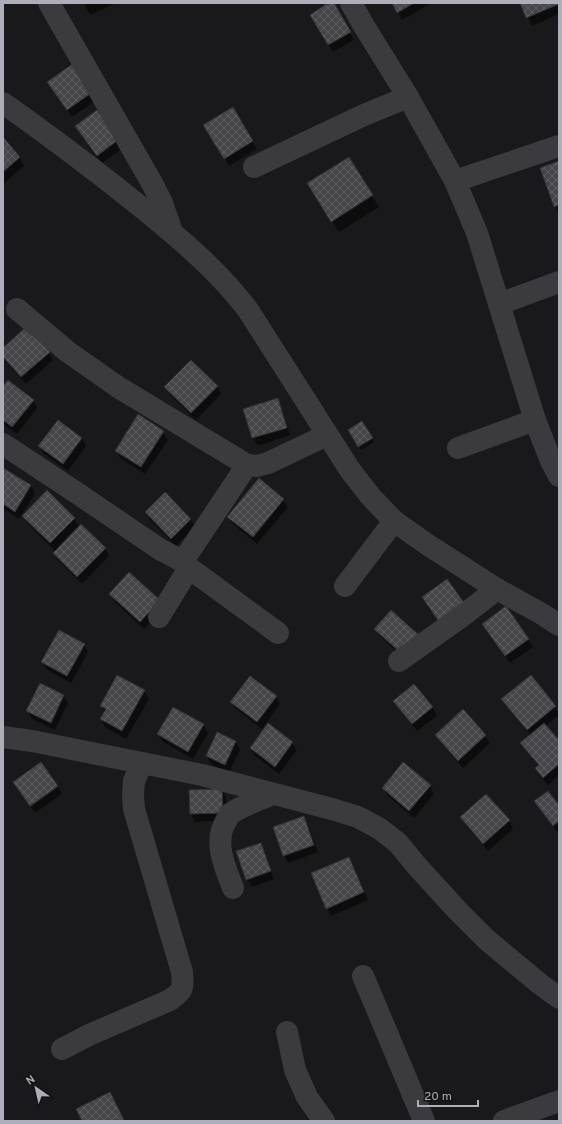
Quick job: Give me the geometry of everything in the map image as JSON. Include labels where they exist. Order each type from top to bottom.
[{"type":"street","points":[[49,3],[153,185],[162,203],[172,232]]},
{"type":"street","points":[[352,3],[364,26],[408,97],[455,181],[477,233],[535,420],[551,461],[559,476]]},
{"type":"street","points":[[254,167],[364,115],[408,97]]},
{"type":"street","points":[[3,103],[44,132],[128,196],[172,232],[216,272],[248,310],[350,470],[371,497],[394,521],[428,545],[559,625]]},
{"type":"street","points":[[455,181],[559,146]]},
{"type":"street","points":[[499,304],[559,282]]},
{"type":"street","points":[[17,309],[68,352],[118,387],[247,465],[258,466],[268,463],[327,435]]},
{"type":"street","points":[[458,448],[535,420]]},
{"type":"street","points":[[3,444],[158,548],[186,565],[278,633]]},
{"type":"street","points":[[159,617],[186,565],[247,465]]},
{"type":"street","points":[[345,586],[394,521]]},
{"type":"street","points":[[399,662],[465,614],[497,588]]},
{"type":"street","points":[[3,737],[32,741],[202,775],[358,817],[380,829],[398,843],[457,910],[487,940],[559,998]]},
{"type":"street","points":[[62,1049],[89,1035],[170,1000],[181,993],[183,984],[182,972],[134,809],[134,781],[142,763]]},
{"type":"street","points":[[233,888],[223,862],[219,840],[221,828],[229,815],[244,806],[273,794]]},
{"type":"street","points":[[363,976],[424,1121]]},
{"type":"street","points":[[287,1032],[295,1070],[307,1097],[324,1121]]},
{"type":"street","points":[[504,1121],[559,1101]]},
{"type":"building","points":[[328,3],[334,3],[351,32],[328,45],[310,15]]},
{"type":"building","points":[[392,3],[414,3],[397,13]]},
{"type":"building","points":[[520,3],[559,3],[559,4],[526,18]]},
{"type":"building","points":[[74,63],[94,91],[67,110],[47,82]]},
{"type":"building","points":[[233,107],[253,141],[224,159],[203,125]]},
{"type":"building","points":[[97,110],[118,140],[97,156],[75,126]]},
{"type":"building","points":[[3,137],[20,157],[3,172]]},
{"type":"building","points":[[349,157],[373,195],[331,222],[307,183]]},
{"type":"building","points":[[559,161],[559,205],[554,207],[540,168]]},
{"type":"building","points":[[27,326],[50,352],[21,377],[3,357],[3,348]]},
{"type":"building","points":[[191,360],[218,386],[191,413],[164,387]]},
{"type":"building","points":[[8,380],[34,400],[12,427],[3,420],[3,386]]},
{"type":"building","points":[[278,398],[287,428],[252,438],[243,409]]},
{"type":"building","points":[[138,414],[164,431],[141,467],[115,451]]},
{"type":"building","points":[[58,420],[82,438],[63,464],[38,446]]},
{"type":"building","points":[[362,421],[373,438],[358,447],[348,430]]},
{"type":"building","points":[[3,468],[31,485],[15,512],[3,504]]},
{"type":"building","points":[[259,478],[284,499],[253,537],[227,517]]},
{"type":"building","points":[[47,490],[75,518],[50,543],[22,516]]},
{"type":"building","points":[[165,492],[191,519],[171,539],[145,512]]},
{"type":"building","points":[[81,524],[106,548],[77,577],[53,553]]},
{"type":"building","points":[[129,572],[160,600],[140,622],[109,594]]},
{"type":"building","points":[[447,579],[465,604],[440,623],[422,597]]},
{"type":"building","points":[[506,606],[529,639],[505,656],[482,624]]},
{"type":"building","points":[[391,610],[420,636],[402,654],[374,629]]},
{"type":"building","points":[[59,630],[85,644],[67,676],[41,662]]},
{"type":"building","points":[[117,675],[145,690],[122,731],[100,719],[106,709],[100,706]]},
{"type":"building","points":[[531,675],[556,706],[527,730],[501,699]]},
{"type":"building","points":[[250,676],[277,696],[257,722],[230,702]]},
{"type":"building","points":[[40,683],[64,695],[51,723],[26,711]]},
{"type":"building","points":[[414,684],[433,707],[412,724],[393,701]]},
{"type":"building","points":[[173,707],[204,724],[188,752],[157,734]]},
{"type":"building","points":[[463,709],[486,735],[458,761],[435,735]]},
{"type":"building","points":[[268,723],[293,742],[275,767],[250,748]]},
{"type":"building","points":[[544,723],[559,740],[559,764],[543,778],[535,768],[539,765],[520,743]]},
{"type":"building","points":[[217,732],[236,741],[225,765],[206,756]]},
{"type":"building","points":[[41,762],[58,786],[30,806],[13,782]]},
{"type":"building","points":[[403,762],[431,785],[409,811],[382,788]]},
{"type":"building","points":[[222,789],[223,813],[190,814],[189,790]]},
{"type":"building","points":[[548,791],[559,805],[559,821],[553,826],[534,801]]},
{"type":"building","points":[[486,794],[510,820],[483,844],[460,817]]},
{"type":"building","points":[[304,816],[314,845],[283,856],[273,827]]},
{"type":"building","points":[[261,843],[271,871],[246,880],[236,851]]},
{"type":"building","points":[[349,857],[364,892],[326,909],[311,873]]},
{"type":"building","points":[[110,1092],[124,1120],[82,1121],[76,1109]]}]
